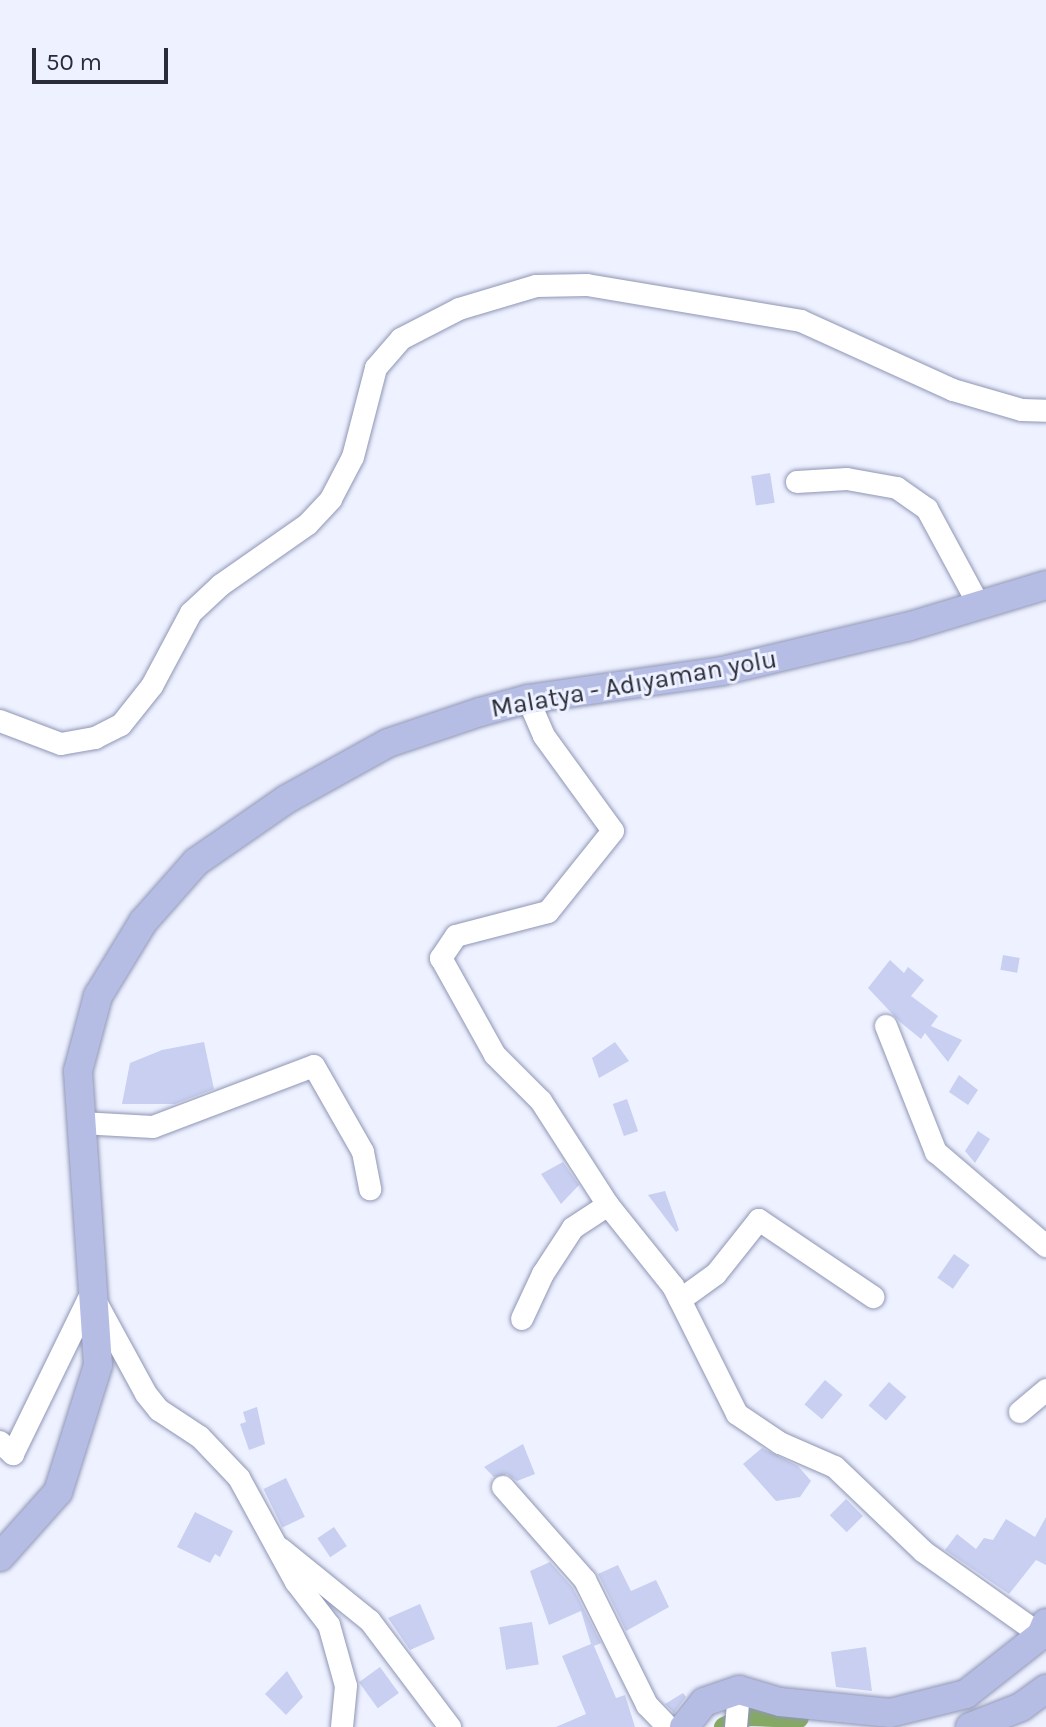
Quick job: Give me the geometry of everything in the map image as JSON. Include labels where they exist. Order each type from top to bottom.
[{"type":"main road","name":"Malatya - Adıyaman yolu","points":[[0,1557],[58,1492],[84,1424],[98,1365],[78,1071],[98,996],[143,922],[196,862],[287,799],[388,743],[528,699],[722,671],[1046,585]]},
{"type":"main road","points":[[684,1727],[704,1702],[739,1690],[780,1702],[890,1713],[966,1694],[1043,1629]]},
{"type":"main road","points":[[970,1727],[1021,1707],[1046,1689]]},
{"type":"street","points":[[0,721],[61,744],[95,738],[121,725],[152,686],[191,613],[221,585],[308,524],[331,499],[353,457],[376,368],[401,339],[459,309],[536,286],[587,285],[801,321],[953,390],[1022,410],[1046,411]]},
{"type":"street","points":[[797,482],[847,479],[897,488],[927,509],[979,605]]},
{"type":"street","points":[[528,699],[544,736],[613,831],[548,912],[456,936],[441,958],[495,1055],[541,1101],[608,1205],[680,1300],[737,1414],[780,1443],[835,1467],[924,1552],[1043,1629]]},
{"type":"street","points":[[886,1026],[936,1152],[1046,1246]]},
{"type":"street","points":[[81,1123],[153,1127],[314,1066],[363,1152],[370,1189]]},
{"type":"street","points":[[522,1319],[573,1228],[608,1205]]},
{"type":"street","points":[[680,1300],[716,1274],[759,1220],[873,1297]]},
{"type":"street","points":[[0,1442],[13,1454],[92,1294]]},
{"type":"street","points":[[92,1294],[146,1394],[159,1410],[200,1437],[239,1478],[296,1582],[329,1625],[346,1686],[342,1727]]},
{"type":"street","points":[[1020,1412],[1046,1390]]},
{"type":"street","points":[[503,1487],[585,1580],[647,1705],[668,1727]]},
{"type":"street","points":[[275,1545],[370,1621],[450,1727]]},
{"type":"street","points":[[736,1727],[739,1690]]},
{"type":"building","points":[[770,473],[775,503],[756,506],[751,476]]},
{"type":"building","points":[[1003,955],[1020,958],[1017,973],[1000,970]]},
{"type":"building","points":[[890,960],[904,973],[908,967],[924,980],[911,996],[938,1016],[931,1026],[962,1040],[948,1062],[925,1033],[921,1039],[868,988]]},
{"type":"building","points":[[204,1042],[214,1089],[175,1104],[122,1104],[130,1063],[162,1050]]},
{"type":"building","points":[[615,1042],[629,1061],[599,1078],[592,1058]]},
{"type":"building","points":[[959,1075],[978,1090],[968,1105],[949,1092]]},
{"type":"building","points":[[627,1099],[638,1131],[624,1136],[613,1104]]},
{"type":"building","points":[[978,1131],[990,1139],[975,1163],[965,1151]]},
{"type":"building","points":[[563,1162],[579,1185],[561,1204],[541,1174]]},
{"type":"building","points":[[665,1191],[679,1230],[676,1232],[648,1195]]},
{"type":"building","points":[[954,1254],[970,1265],[953,1289],[937,1278]]},
{"type":"building","points":[[825,1380],[843,1395],[822,1419],[804,1405]]},
{"type":"building","points":[[889,1382],[906,1397],[886,1420],[869,1405]]},
{"type":"building","points":[[257,1407],[265,1444],[249,1450],[240,1424],[246,1422],[243,1412]]},
{"type":"building","points":[[523,1444],[535,1474],[517,1481],[507,1474],[494,1477],[484,1467]]},
{"type":"building","points":[[762,1448],[798,1466],[811,1481],[800,1497],[776,1501],[743,1464]]},
{"type":"building","points":[[286,1478],[305,1517],[282,1528],[264,1489]]},
{"type":"building","points":[[846,1499],[863,1516],[847,1532],[830,1515]]},
{"type":"building","points":[[195,1512],[233,1531],[220,1557],[215,1554],[210,1563],[177,1547]]},
{"type":"building","points":[[1046,1517],[1046,1565],[1036,1560],[1009,1594],[945,1550],[957,1534],[976,1549],[984,1538],[993,1540],[1006,1519],[1035,1537]]},
{"type":"building","points":[[334,1527],[347,1546],[330,1557],[317,1538]]},
{"type":"building","points":[[550,1562],[573,1588],[601,1643],[594,1646],[616,1698],[625,1695],[635,1727],[556,1727],[586,1714],[562,1656],[591,1644],[581,1611],[549,1625],[530,1571]]},
{"type":"building","points":[[618,1565],[631,1591],[656,1580],[669,1607],[626,1631],[598,1574]]},
{"type":"building","points":[[420,1604],[435,1639],[410,1650],[388,1618]]},
{"type":"building","points":[[532,1622],[539,1664],[506,1670],[499,1627]]},
{"type":"building","points":[[866,1647],[872,1691],[836,1687],[831,1652]]},
{"type":"building","points":[[380,1667],[399,1693],[378,1708],[359,1682]]},
{"type":"building","points":[[287,1671],[303,1697],[286,1715],[265,1694]]},
{"type":"building","points":[[683,1693],[686,1697],[674,1713],[665,1704]]},
{"type":"waterway","points":[[724,1727],[748,1716],[799,1718]]}]
